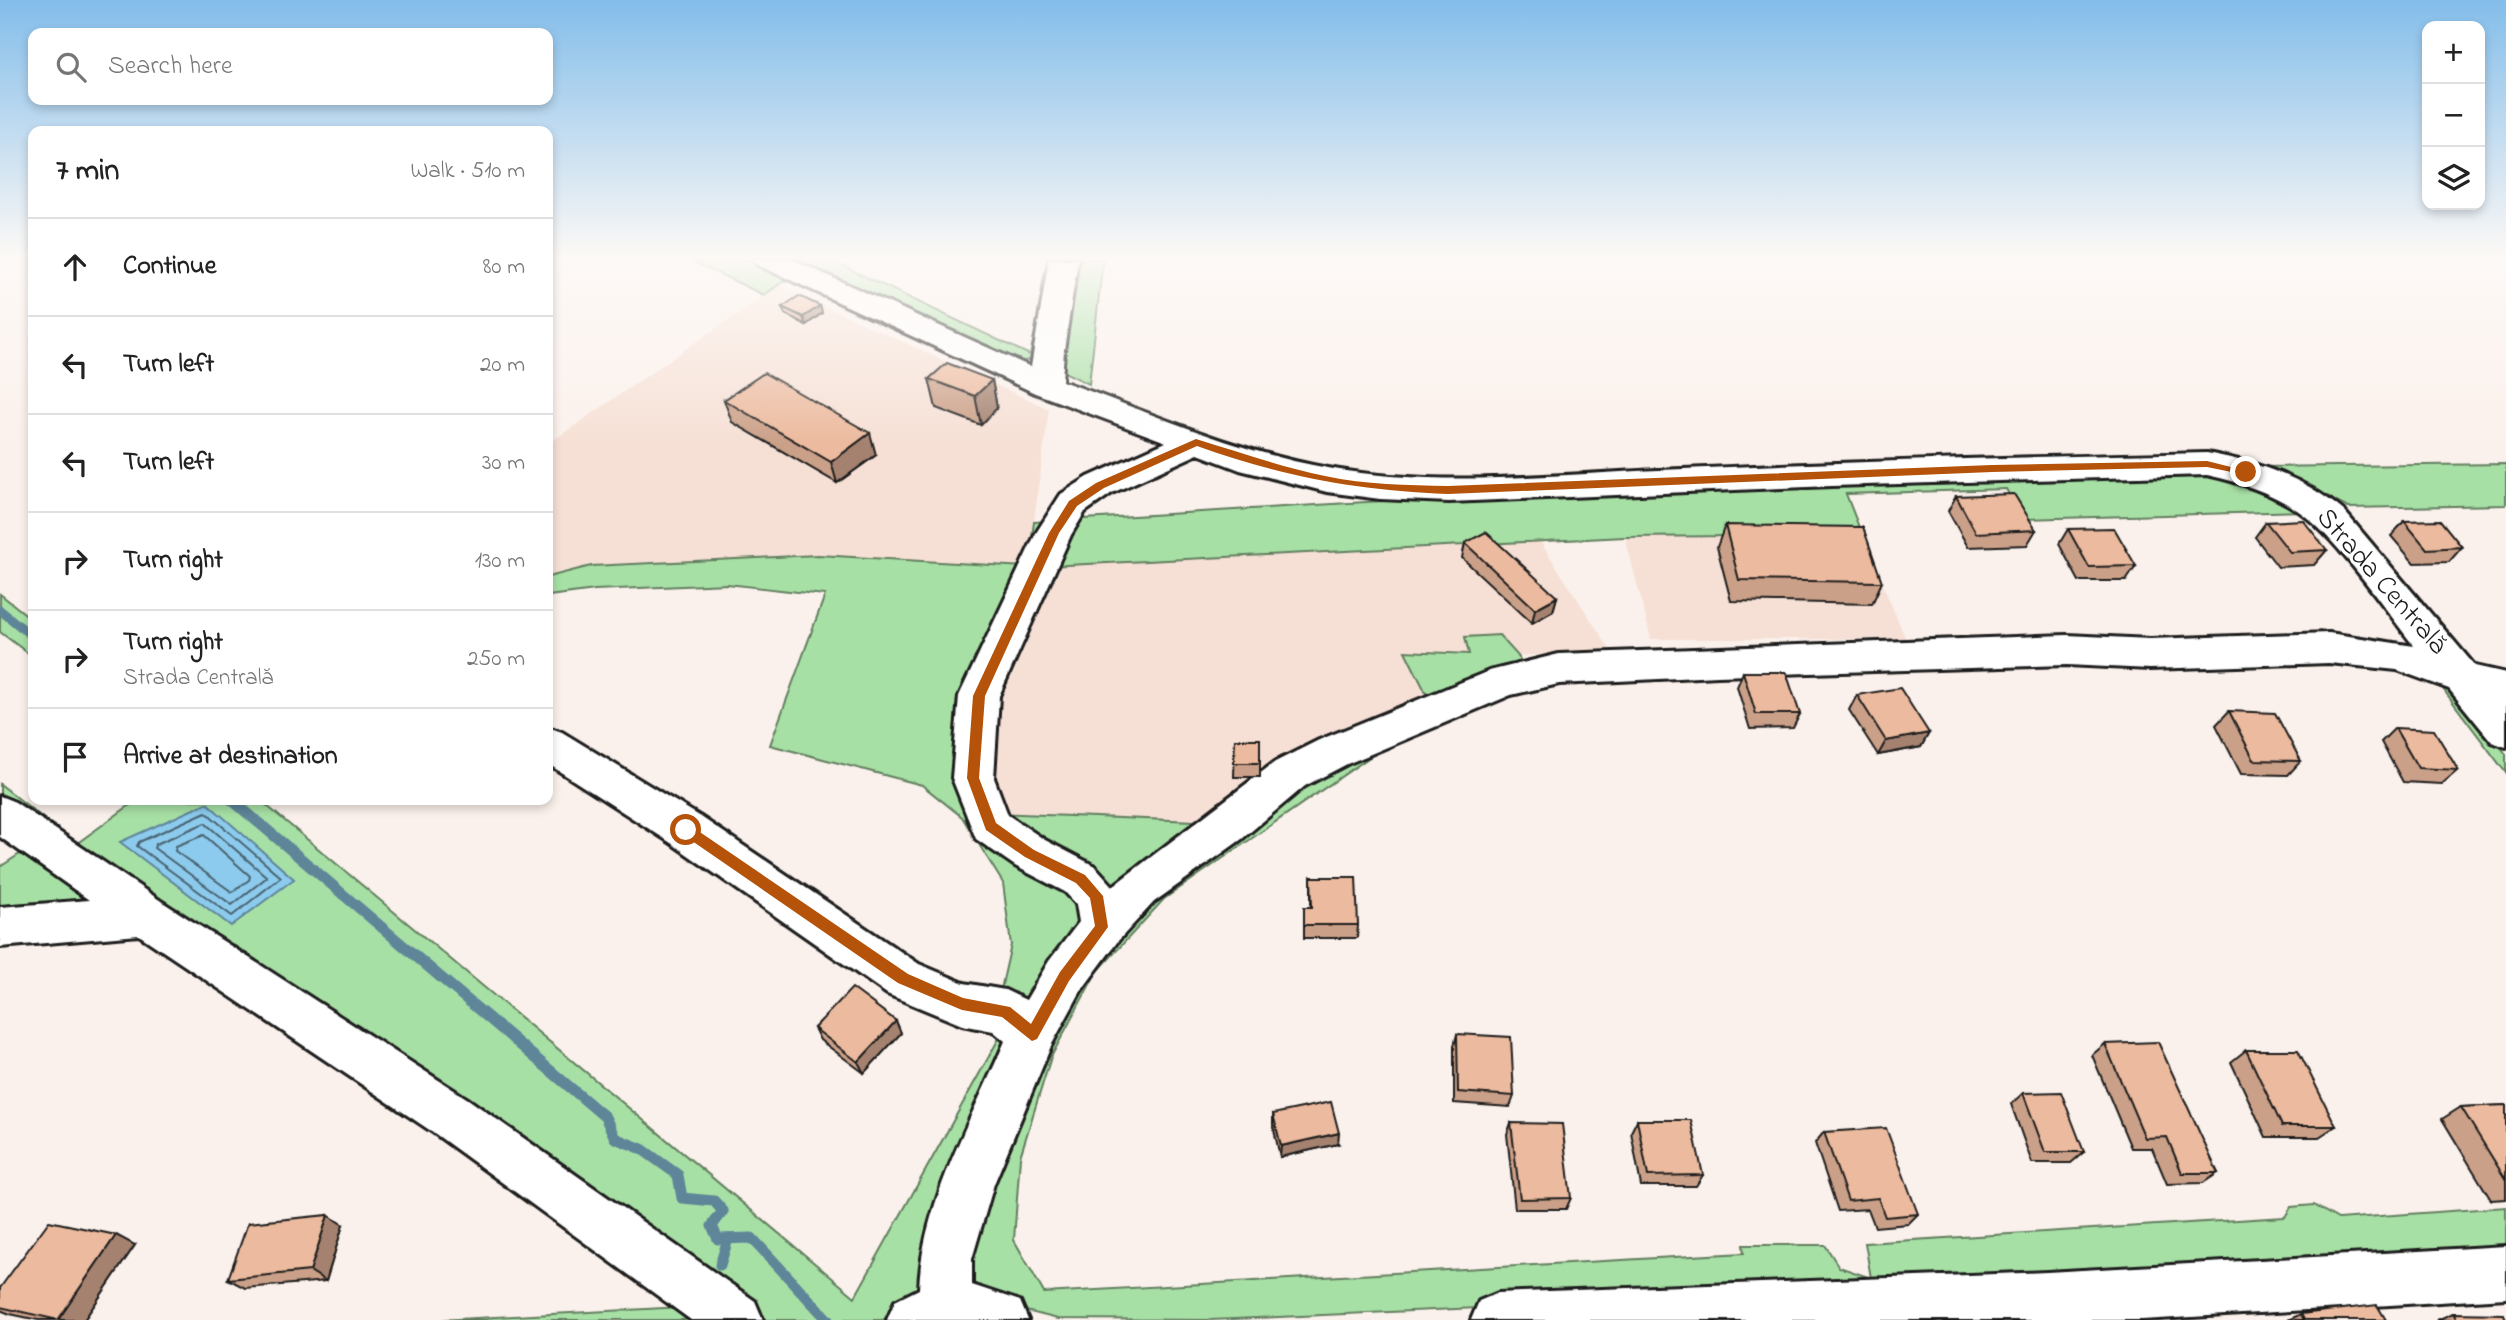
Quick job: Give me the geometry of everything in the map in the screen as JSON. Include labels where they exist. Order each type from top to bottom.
[{"type":"street","name":"Strada Centrală","points":[[904,321],[1046,386],[1252,462],[1327,480],[1380,487],[1448,490],[1832,474],[2207,464],[2246,472],[2312,503],[2333,521],[2506,731]]},
{"type":"street","points":[[1046,386],[1048,350],[1053,321]]},
{"type":"street","points":[[1102,927],[1096,896],[1080,879],[1030,853],[991,826],[973,778],[979,696],[1054,533],[1073,503],[1100,485],[1196,442]]},
{"type":"street","points":[[1001,1320],[930,1312],[968,1184],[1032,1034],[1065,976],[1102,927],[1139,889],[1227,825],[1290,774],[1333,752],[1528,674],[1559,669],[2053,651],[2150,654],[2329,648],[2400,656],[2465,679],[2506,688]]},
{"type":"street","points":[[553,746],[686,830],[903,979],[962,1004],[1005,1012],[1032,1034]]},
{"type":"street","points":[[0,814],[145,915],[451,1116],[736,1320]]},
{"type":"street","points":[[0,927],[145,915]]},
{"type":"street","points":[[1498,1320],[2051,1310],[2506,1272]]},
{"type":"shaded area","points":[[727,321],[857,321],[1049,409],[1028,567],[818,555],[591,566],[553,576],[553,441]]},
{"type":"shaded area","points":[[1862,535],[1906,639],[1651,639],[1625,537]]},
{"type":"shaded area","points":[[1540,541],[1611,651],[1518,656],[1499,635],[1465,637],[1470,654],[1405,651],[1431,703],[1219,822],[996,813],[985,695],[1046,566]]},
{"type":"green space","points":[[928,321],[958,321],[1030,355],[1037,321],[1044,321],[1036,358],[1020,362]]},
{"type":"green space","points":[[1059,321],[1096,321],[1089,384],[1058,369]]},
{"type":"green space","points":[[2506,464],[2506,505],[2348,508],[2290,478],[2253,467]]},
{"type":"green space","points":[[2206,474],[2236,477],[2304,511],[2023,519],[2006,489],[1846,494],[1862,535],[1625,537],[1028,567],[1034,522],[1433,498]]},
{"type":"green space","points":[[818,555],[1028,567],[965,781],[1060,875],[1089,922],[1030,1021],[999,998],[1011,945],[1003,883],[962,817],[922,785],[770,745],[825,595],[727,584],[595,590],[553,595],[553,576],[591,566]]},
{"type":"green space","points":[[0,594],[28,616],[28,653],[0,632]]},
{"type":"green space","points":[[1499,635],[1524,666],[1431,703],[1405,651],[1469,654],[1465,637]]},
{"type":"green space","points":[[2440,685],[2457,692],[2506,754],[2506,773]]},
{"type":"green space","points":[[1355,750],[1374,754],[1164,899],[1096,973],[1051,1057],[1020,1157],[1014,1240],[1044,1293],[1744,1253],[1743,1245],[1825,1245],[1839,1267],[1871,1278],[1865,1243],[2285,1217],[2291,1207],[2314,1205],[2338,1219],[2506,1207],[2506,1249],[1940,1287],[1211,1320],[1058,1319],[994,1303],[967,1291],[964,1226],[1039,1038],[1143,896]]},
{"type":"green space","points":[[0,784],[76,844],[130,805],[266,805],[855,1297],[1002,1033],[1019,1039],[926,1283],[883,1320],[752,1320],[0,806]]},
{"type":"green space","points":[[996,813],[1219,822],[1107,908]]},
{"type":"green space","points":[[32,846],[99,900],[0,923],[0,867]]},
{"type":"green space","points":[[683,1307],[702,1320],[438,1320]]},
{"type":"water","points":[[203,805],[209,805],[294,879],[231,926],[120,842]]},
{"type":"building","points":[[947,363],[992,380],[975,396],[929,379]]},
{"type":"building","points":[[764,373],[870,433],[831,462],[724,400]]},
{"type":"building","points":[[2014,494],[2036,530],[1976,533],[1956,496]]},
{"type":"building","points":[[2303,520],[2327,550],[2290,552],[2266,522]]},
{"type":"building","points":[[2440,520],[2462,547],[2427,549],[2404,521]]},
{"type":"building","points":[[1725,525],[1863,527],[1882,582],[1739,580]]},
{"type":"building","points":[[2114,528],[2136,566],[2089,567],[2068,529]]},
{"type":"building","points":[[1486,532],[1557,597],[1535,609],[1465,543]]},
{"type":"building","points":[[1743,672],[1786,672],[1800,714],[1756,714]]},
{"type":"building","points":[[1900,688],[1929,733],[1886,741],[1857,695]]},
{"type":"building","points":[[2229,711],[2275,713],[2301,761],[2254,760]]},
{"type":"building","points":[[2395,728],[2434,730],[2458,770],[2418,768]]},
{"type":"building","points":[[1235,739],[1260,739],[1260,763],[1234,763]]},
{"type":"building","points":[[1311,877],[1356,877],[1358,925],[1304,925],[1304,907],[1312,907]]},
{"type":"building","points":[[852,988],[896,1021],[858,1062],[814,1028]]},
{"type":"building","points":[[1457,1034],[1511,1037],[1514,1096],[1458,1092]]},
{"type":"building","points":[[2158,1042],[2218,1173],[2182,1173],[2167,1137],[2145,1138],[2105,1044]]},
{"type":"building","points":[[2246,1050],[2298,1050],[2336,1126],[2282,1126]]},
{"type":"building","points":[[2061,1092],[2084,1152],[2045,1152],[2023,1093]]},
{"type":"building","points":[[1331,1102],[1339,1133],[1281,1146],[1273,1114]]},
{"type":"building","points":[[2506,1105],[2506,1180],[2461,1107]]},
{"type":"building","points":[[1637,1120],[1691,1120],[1703,1175],[1648,1176]]},
{"type":"building","points":[[1511,1123],[1562,1124],[1571,1198],[1520,1199]]},
{"type":"building","points":[[1886,1128],[1918,1214],[1885,1217],[1878,1198],[1848,1201],[1824,1132]]},
{"type":"building","points":[[328,1215],[310,1271],[228,1279],[248,1223]]},
{"type":"building","points":[[49,1221],[116,1235],[58,1320],[0,1307],[0,1288]]},
{"type":"building","points":[[2377,1305],[2386,1320],[2304,1320],[2301,1314]]},
{"type":"building","points":[[2453,1313],[2504,1314],[2506,1320],[2457,1320]]},
{"type":"waterway","points":[[0,610],[28,633]]},
{"type":"waterway","points":[[238,805],[605,1117],[615,1138],[642,1149],[678,1175],[682,1198],[714,1201],[723,1211],[712,1226],[718,1239],[752,1238],[828,1320]]},
{"type":"waterway","points":[[720,1265],[728,1239]]},
{"type":"route","points":[[686,830],[903,979],[962,1004],[1005,1012],[1032,1034],[1065,976],[1102,927],[1096,896],[1080,879],[1030,853],[991,826],[973,778],[979,696],[1054,533],[1073,503],[1100,485],[1196,442],[1252,462],[1327,480],[1380,487],[1448,490],[1992,468],[2207,464],[2246,472]]}]
